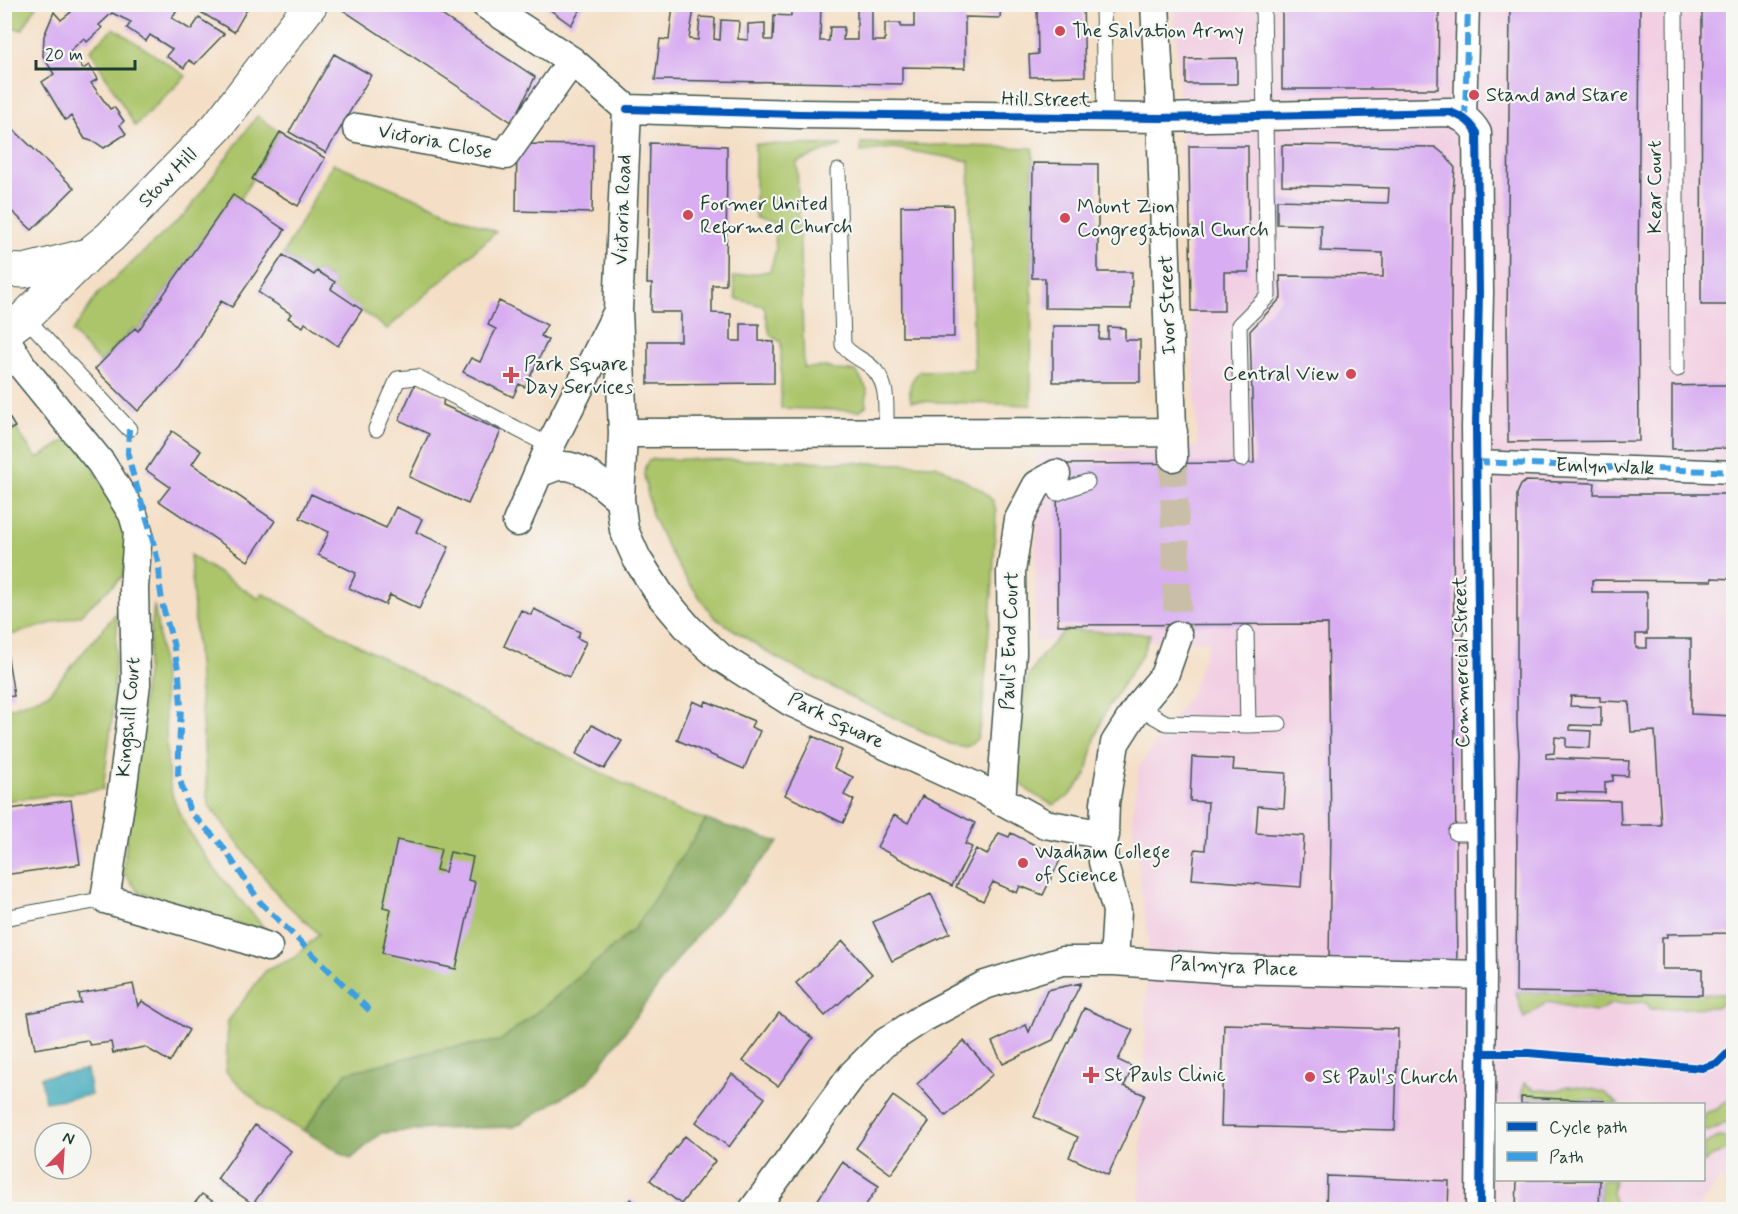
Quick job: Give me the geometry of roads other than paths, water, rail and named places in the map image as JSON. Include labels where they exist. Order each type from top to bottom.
[{"type":"street","name":"Stow Hill","points":[[11,329],[110,237],[217,127],[311,4]]},
{"type":"street","points":[[485,4],[572,61],[627,109]]},
{"type":"street","name":"Ivor Street","points":[[885,432],[1173,444],[1155,4]]},
{"type":"street","name":"Commercial Street","points":[[1468,4],[1465,118],[1477,133],[1479,293],[1468,833],[1482,975],[1480,1209]]},
{"type":"street","name":"Victoria Close","points":[[357,128],[505,155],[572,61]]},
{"type":"street","name":"Hill Street","points":[[627,109],[800,114],[1161,118],[1450,112],[1465,118]]},
{"type":"street","name":"Victoria Road","points":[[624,530],[620,500],[623,433],[618,310],[627,109]]},
{"type":"street","points":[[4,270],[24,271],[88,255]]},
{"type":"street","name":"Victoria Road","points":[[517,522],[550,446],[618,310]]},
{"type":"street","name":"Kingshill Court","points":[[11,329],[22,366],[101,463],[133,514],[138,531],[134,588],[136,684],[105,899]]},
{"type":"street","points":[[623,433],[885,432]]},
{"type":"street","name":"Emlyn Walk","points":[[1477,462],[1734,472]]},
{"type":"street","points":[[538,473],[562,466],[579,470],[620,500]]},
{"type":"street","name":"Paul's End Court","points":[[1001,801],[1012,653],[1011,573],[1020,519],[1050,484]]},
{"type":"street","name":"Park Square","points":[[624,530],[637,559],[661,596],[689,629],[720,657],[791,702],[977,787],[1045,824],[1105,835]]},
{"type":"street","points":[[1114,961],[1117,911],[1103,861],[1105,802],[1115,743],[1138,707],[1164,675],[1178,636]]},
{"type":"street","points":[[105,899],[268,947]]},
{"type":"street","name":"Palmyra Place","points":[[753,1209],[853,1074],[884,1044],[923,1018],[985,985],[1062,961],[1114,961],[1229,969],[1482,975]]},
{"type":"lane","points":[[1102,4],[1105,117]]},
{"type":"lane","points":[[1242,459],[1239,325],[1268,296],[1263,4]]},
{"type":"lane","name":"Kear Court","points":[[1675,4],[1677,369]]},
{"type":"lane","points":[[838,171],[843,345],[853,356],[870,365],[883,380],[885,432]]},
{"type":"lane","points":[[11,329],[129,429]]},
{"type":"lane","points":[[376,429],[398,379],[417,377],[550,446]]},
{"type":"lane","points":[[1246,633],[1248,725]]},
{"type":"lane","points":[[1138,707],[1166,723],[1279,724]]},
{"type":"lane","points":[[4,918],[105,899]]},
{"type":"water","points":[[87,1070],[91,1095],[45,1102],[41,1077]]},
{"type":"tunnel","points":[[1173,457],[1178,636]]},
{"type":"place","name":"The Salvation Army","points":[[1060,31]]},
{"type":"place","name":"Stand and Stare","points":[[1474,95]]},
{"type":"place","name":"Former United Reformed Church","points":[[688,215]]},
{"type":"place","name":"Mount Zion Congregational Church","points":[[1065,218]]},
{"type":"place","name":"Central View","points":[[1351,374]]},
{"type":"place","name":"Park Square Day Services","points":[[511,375]]},
{"type":"place","name":"Wadham College of Science","points":[[1023,863]]},
{"type":"place","name":"St Pauls Clinic","points":[[1091,1075]]},
{"type":"place","name":"St Paul's Church","points":[[1310,1077]]}]
